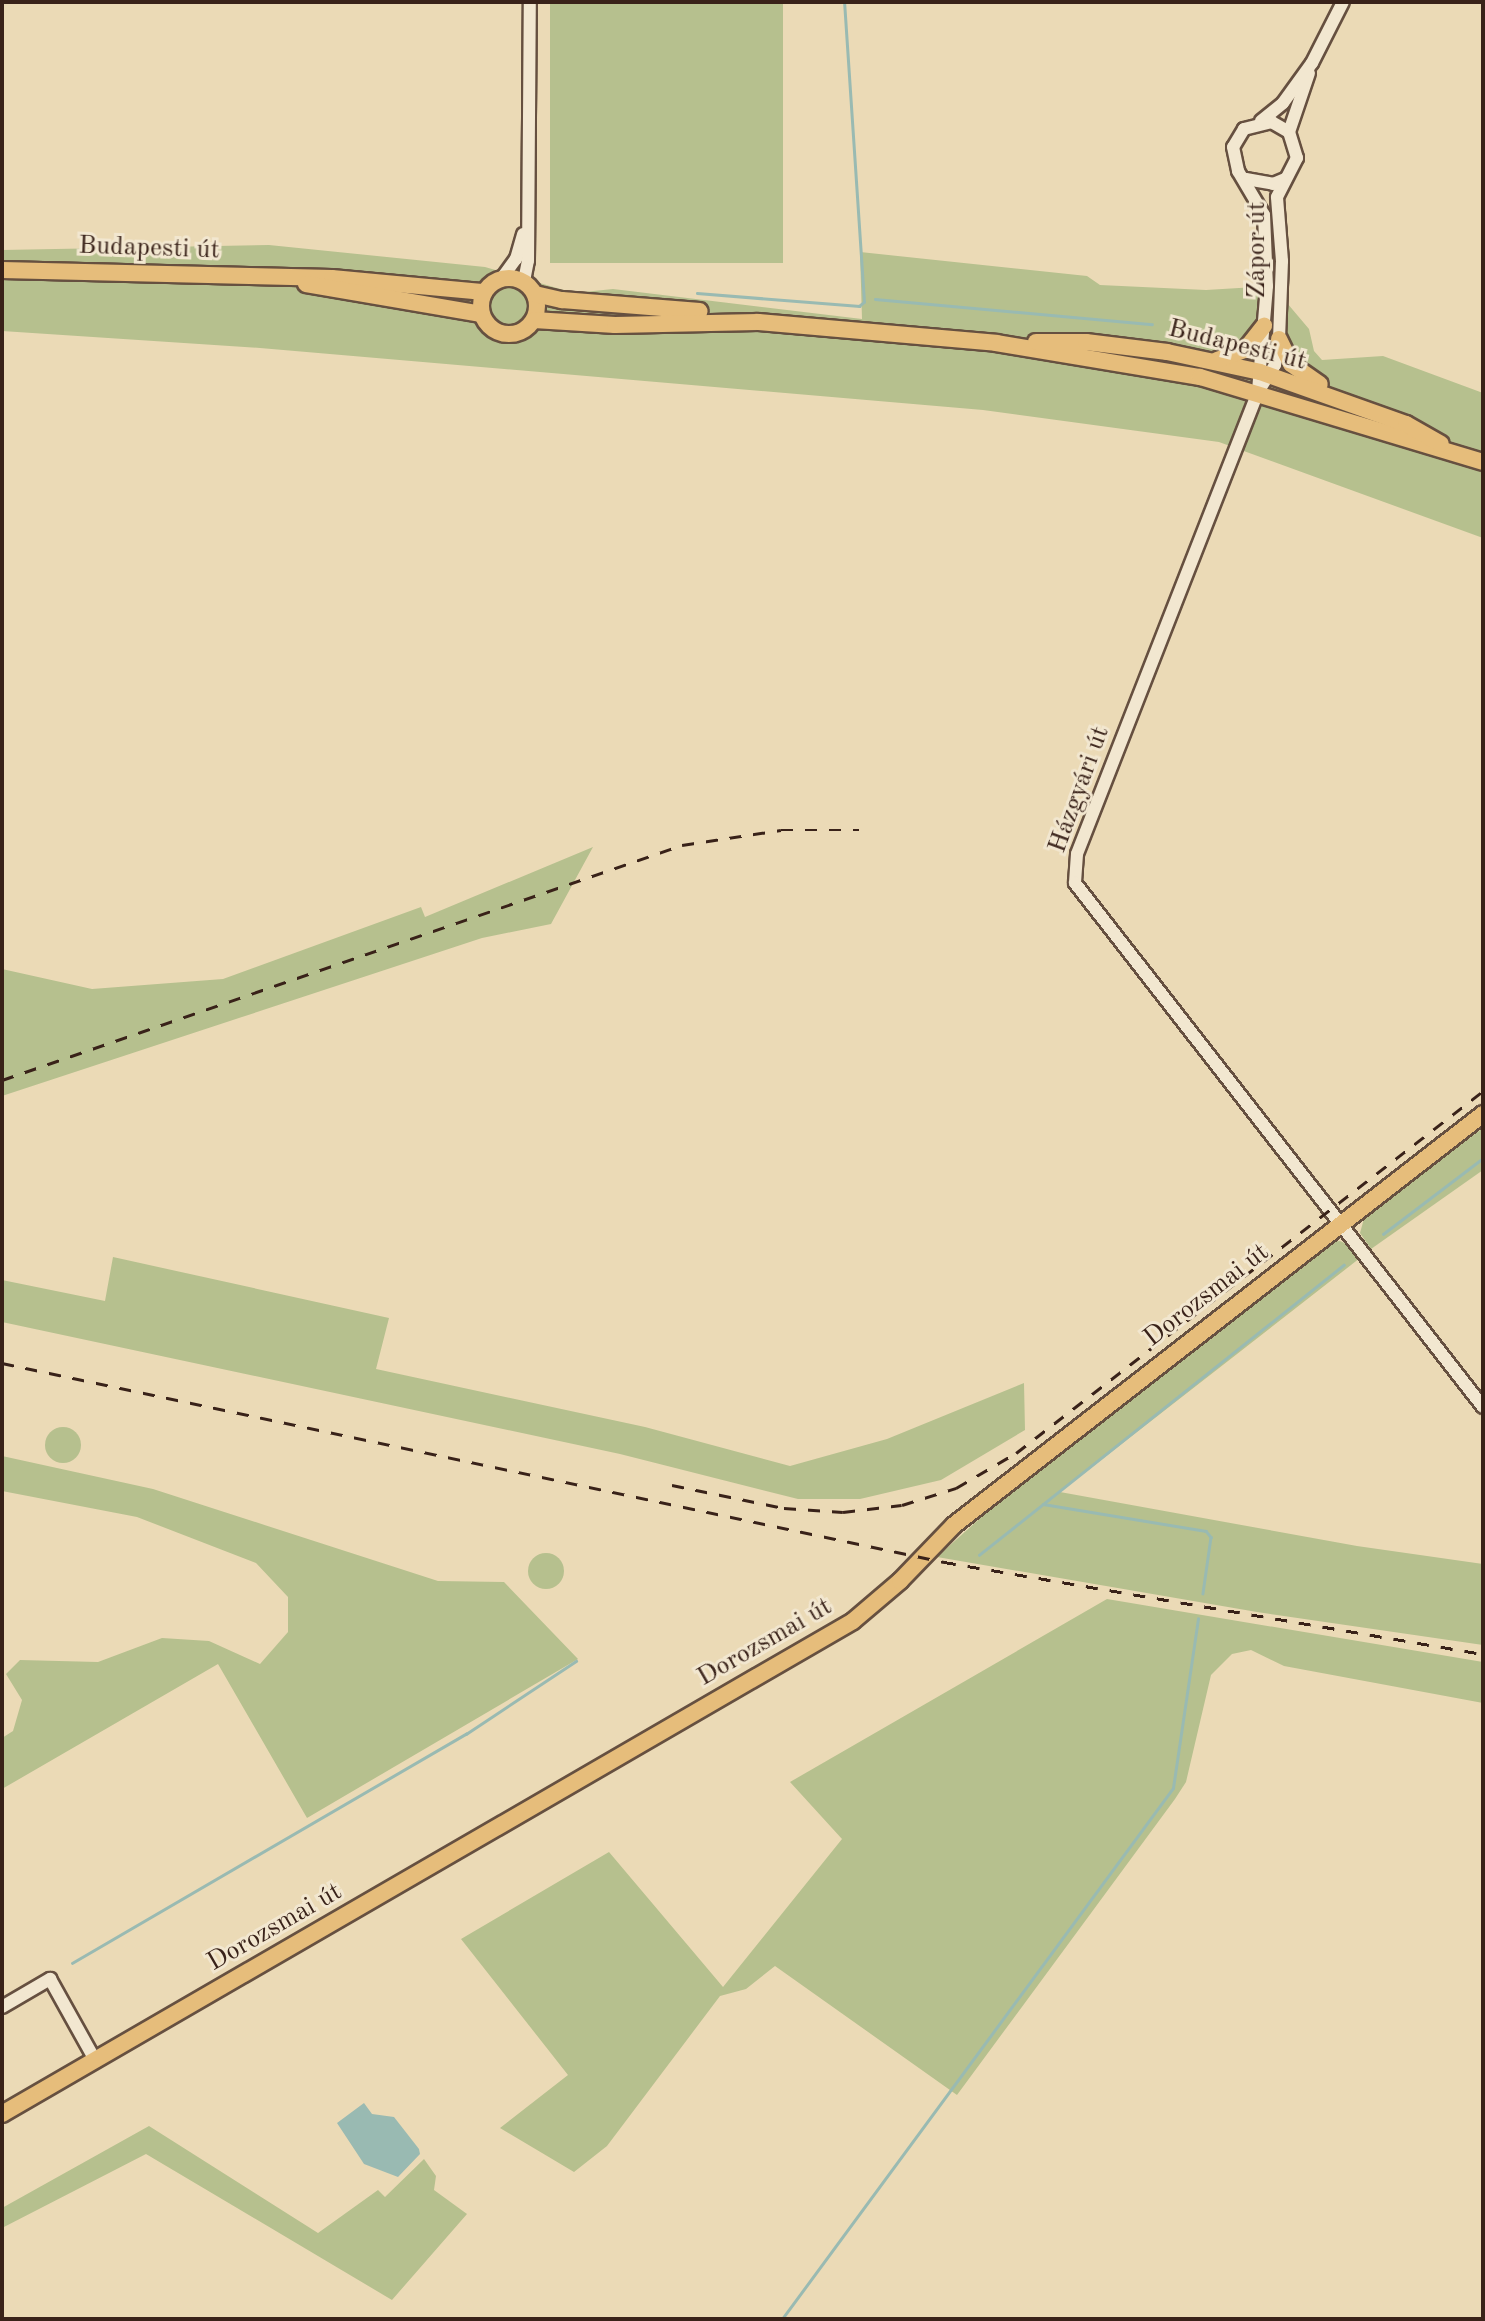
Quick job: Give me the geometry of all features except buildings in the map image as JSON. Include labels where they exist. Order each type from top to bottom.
[{"type":"main road","name":"Budapesti út","points":[[2,270],[294,280],[332,278],[484,292]]},
{"type":"main road","points":[[481,314],[484,292],[502,278],[524,281],[535,294],[534,320]]},
{"type":"main road","name":"Budapesti út","points":[[294,280],[334,292],[481,314],[486,324],[505,335],[517,334],[534,320],[615,325],[758,321],[996,343],[1200,377],[1258,392],[1399,439],[1454,452],[1483,463]]},
{"type":"main road","name":"Budapesti út","points":[[535,294],[562,300],[727,313],[758,321]]},
{"type":"main road","points":[[1213,360],[1245,351],[1264,326]]},
{"type":"main road","points":[[1279,339],[1302,374],[1345,401]]},
{"type":"main road","name":"Budapesti út","points":[[996,343],[1086,342],[1213,360],[1265,374],[1406,424],[1454,452]]},
{"type":"main road","name":"Dorozsmai út","points":[[2,2114],[853,1620],[900,1581],[954,1525],[1339,1222],[1483,1114]]},
{"type":"street","points":[[524,281],[530,2]]},
{"type":"street","name":"Zápor út","points":[[1258,392],[1279,339],[1282,261],[1277,197],[1297,158],[1289,132],[1312,63],[1343,2]]},
{"type":"street","name":"Zápor út","points":[[1265,374],[1264,215],[1233,159],[1233,147],[1244,129],[1261,121],[1283,103],[1312,63]]},
{"type":"street","points":[[1261,121],[1272,122],[1289,132]]},
{"type":"street","name":"Zápor út","points":[[1245,179],[1265,184],[1285,179]]},
{"type":"street","points":[[502,278],[516,259],[527,220]]},
{"type":"street","name":"Házgyári út","points":[[1258,392],[1077,855],[1074,876],[1081,894],[1483,1407]]},
{"type":"street","points":[[2,2007],[50,1979],[95,2060]]},
{"type":"green space","points":[[550,2],[783,2],[783,263],[550,263]]},
{"type":"green space","points":[[269,245],[485,267],[574,293],[613,289],[862,319],[860,252],[1087,276],[1100,285],[1206,290],[1286,285],[1287,303],[1309,329],[1314,351],[1322,360],[1383,356],[1483,393],[1483,538],[1219,442],[983,410],[260,348],[2,331],[2,250]]},
{"type":"green space","points":[[593,847],[551,924],[482,938],[2,1096],[2,969],[92,989],[223,979],[421,907],[425,917]]},
{"type":"green space","points":[[1483,1128],[1483,1170],[1371,1249],[1360,1233],[1365,1215]]},
{"type":"green space","points":[[1340,1241],[1351,1246],[1360,1258],[1060,1492],[1357,1546],[1483,1564],[1483,1645],[1257,1612],[937,1557],[997,1503],[1330,1242]]},
{"type":"green space","points":[[113,1257],[389,1318],[376,1369],[645,1427],[790,1466],[887,1439],[1024,1383],[1025,1430],[941,1480],[860,1499],[798,1499],[620,1454],[2,1322],[2,1280],[105,1301]]},
{"type":"green space","points":[[63,1427],[76,1432],[81,1445],[76,1458],[63,1463],[50,1458],[45,1445],[50,1432]]},
{"type":"green space","points":[[2,1456],[153,1489],[438,1581],[504,1582],[578,1659],[307,1818],[218,1664],[2,1789],[2,1738],[13,1731],[22,1700],[6,1674],[20,1660],[98,1662],[162,1638],[209,1641],[260,1664],[288,1632],[288,1597],[256,1563],[137,1517],[2,1491]]},
{"type":"green space","points":[[546,1553],[559,1558],[564,1571],[559,1584],[546,1589],[533,1584],[528,1571],[533,1558]]},
{"type":"green space","points":[[1107,1599],[1483,1662],[1483,1703],[1284,1666],[1251,1650],[1232,1654],[1211,1675],[1186,1782],[957,2095],[775,1966],[746,1989],[720,1996],[607,2146],[574,2172],[500,2128],[568,2075],[461,1939],[609,1852],[723,1987],[842,1839],[790,1782]]},
{"type":"green space","points":[[149,2126],[318,2233],[378,2190],[385,2197],[424,2159],[436,2176],[434,2190],[467,2214],[392,2300],[146,2154],[2,2228],[2,2208]]},
{"type":"water","points":[[364,2103],[372,2114],[394,2117],[419,2149],[420,2154],[398,2177],[364,2164],[337,2123]]},
{"type":"waterway","points":[[697,293],[859,306],[864,302],[844,2]]},
{"type":"waterway","points":[[875,299],[1152,324]]},
{"type":"waterway","points":[[1383,1234],[1483,1158]]},
{"type":"waterway","points":[[979,1555],[1344,1265]]},
{"type":"waterway","points":[[1043,1504],[1206,1531],[1211,1537],[1203,1593]]},
{"type":"waterway","points":[[782,2319],[1173,1788],[1198,1619]]},
{"type":"waterway","points":[[72,1963],[466,1734],[576,1661]]},
{"type":"railway","points":[[2,1080],[682,845],[781,830],[859,830]]},
{"type":"railway","points":[[672,1485],[784,1508],[843,1512],[902,1505],[956,1488],[1016,1453],[1483,1091]]},
{"type":"railway","points":[[2,1363],[944,1562],[1483,1654]]}]
